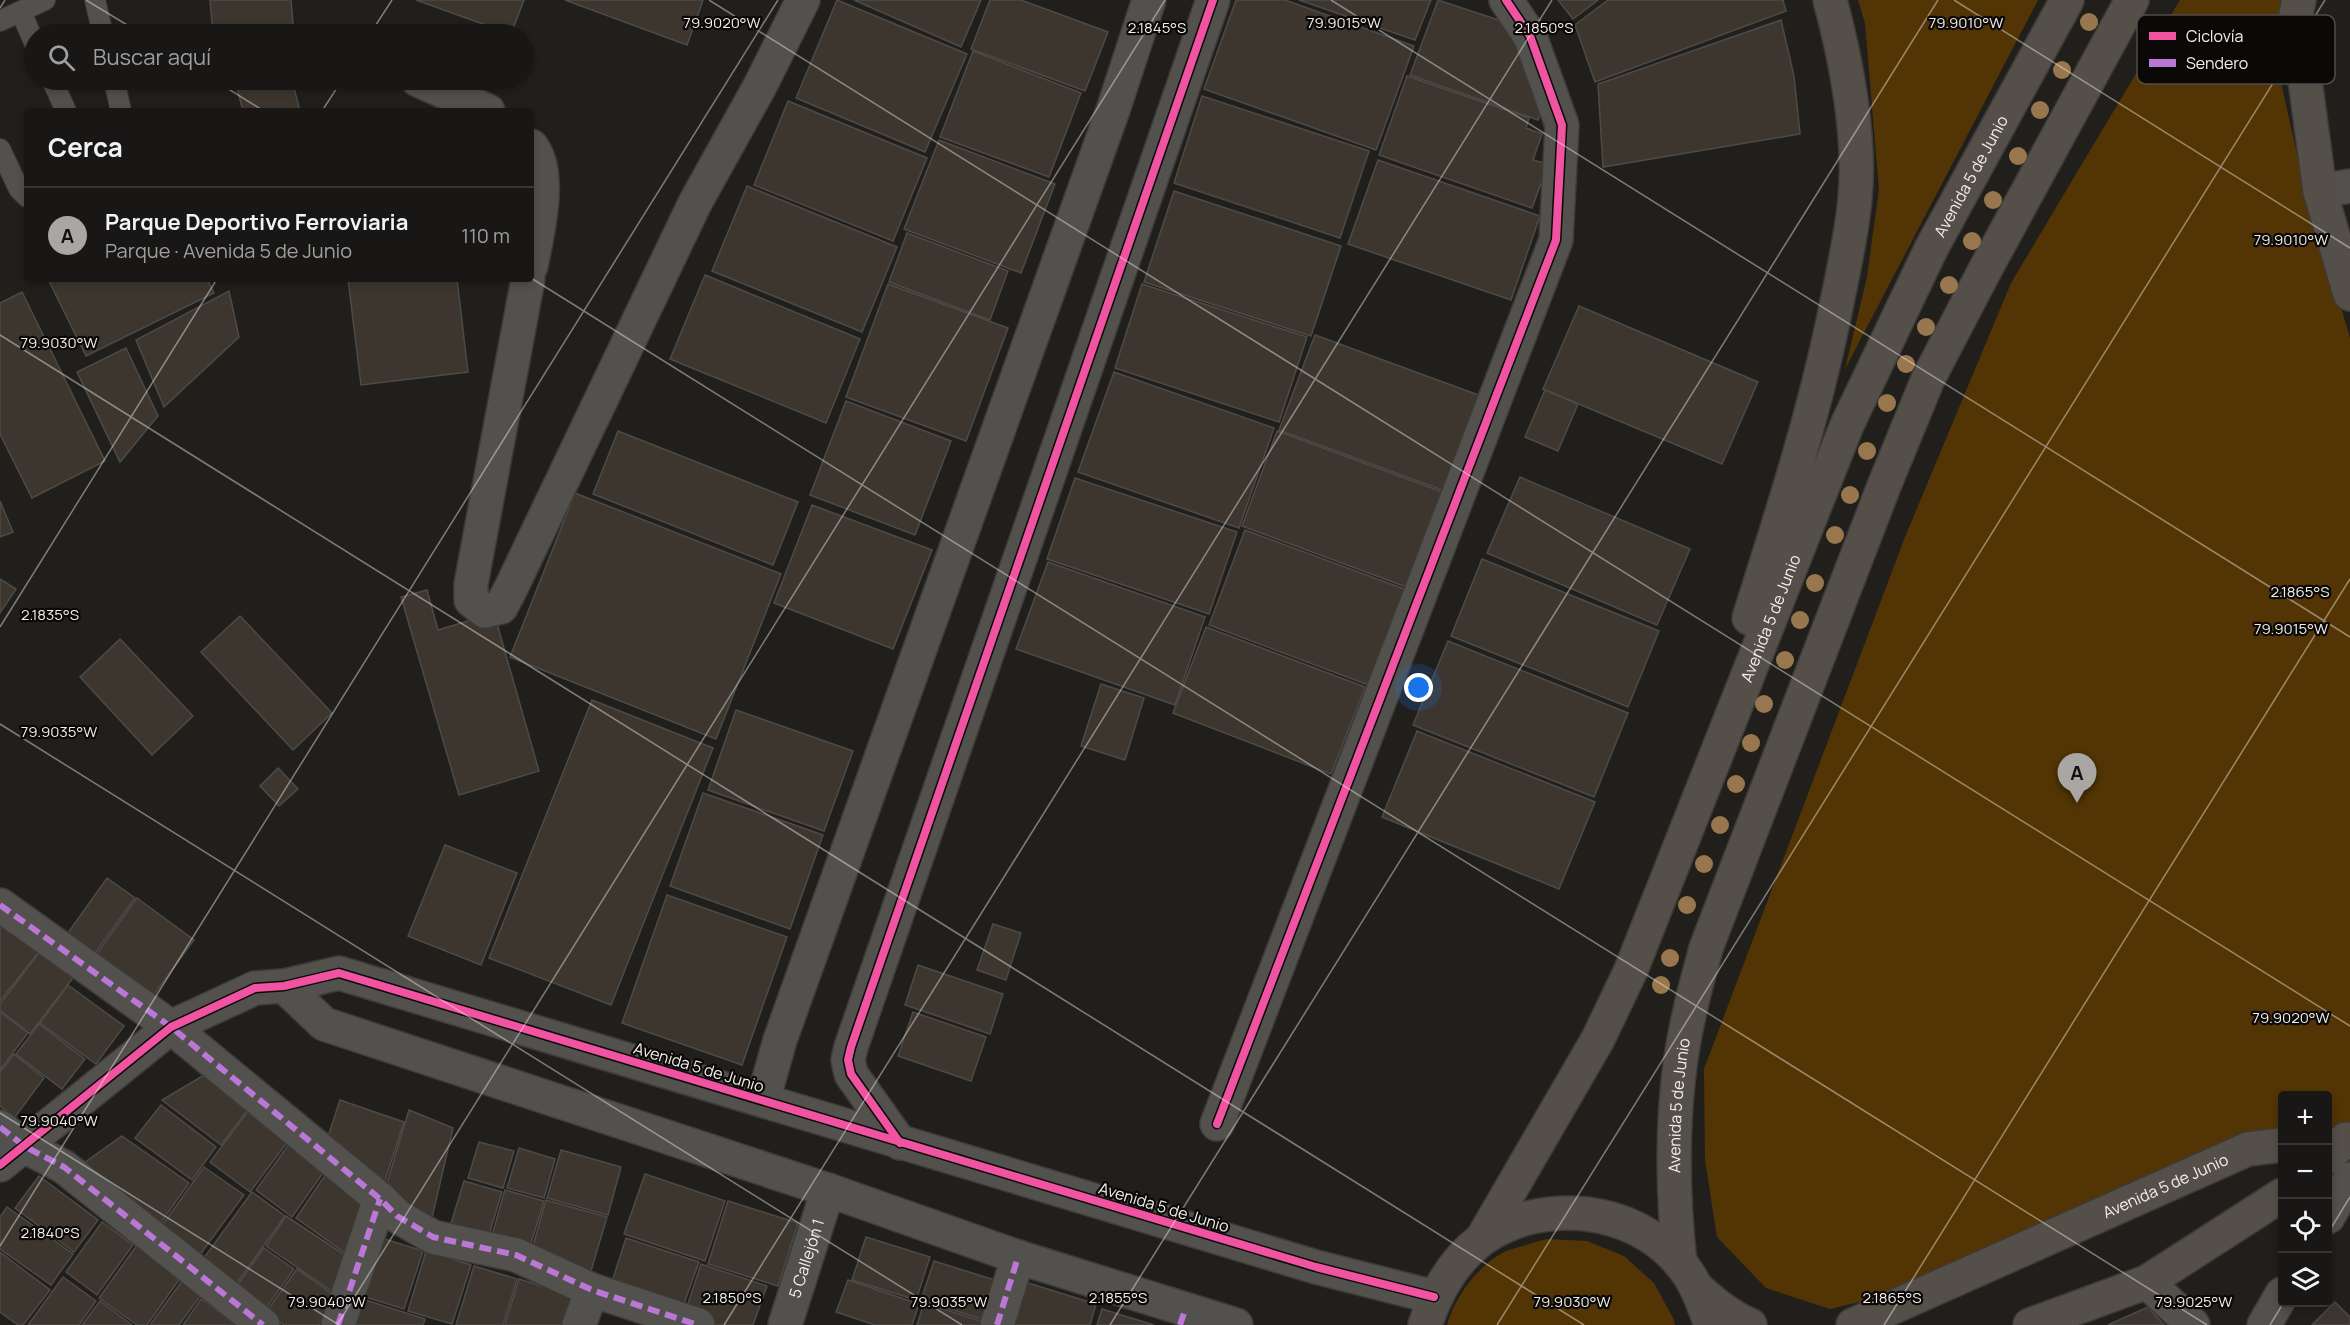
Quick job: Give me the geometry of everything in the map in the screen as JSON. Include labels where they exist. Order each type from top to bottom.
[{"type":"main road","points":[[1667,880],[1794,472],[1831,334],[1847,257],[1856,197],[1854,132],[1847,73],[1830,0]]},
{"type":"main road","name":"Avenida 5 de Junio","points":[[1482,1239],[1598,1039],[1631,970],[1847,425],[1931,249],[2067,0]]},
{"type":"main road","name":"Avenida 5 de Junio","points":[[1688,1275],[1674,1212],[1675,1141],[1680,1077],[1689,1012],[1706,948],[1884,486],[1928,379],[2133,0]]},
{"type":"main road","points":[[2296,15],[2299,0]]},
{"type":"main road","points":[[2312,84],[2335,189],[2350,294]]},
{"type":"main road","name":"Avenida 5 de Junio","points":[[1853,1325],[2248,1149],[2278,1146]]},
{"type":"main road","points":[[2030,1325],[2147,1282],[2278,1198]]},
{"type":"main road","points":[[1430,1311],[1451,1270],[1482,1239],[1521,1219],[1564,1212],[1607,1217],[1647,1234],[1716,1306],[1750,1325]]},
{"type":"main road","points":[[1688,1275],[1711,1325]]},
{"type":"street","points":[[527,282],[471,584],[471,600],[484,611],[501,607],[511,588],[694,204],[760,86],[803,0]]},
{"type":"street","points":[[763,1100],[780,1040],[1113,110],[1149,0]]},
{"type":"street","points":[[900,1143],[851,1074],[848,1060],[851,1047],[1213,0]]},
{"type":"street","points":[[1217,1124],[1556,240],[1562,125],[1530,36],[1506,0]]},
{"type":"street","points":[[441,90],[481,108]]},
{"type":"street","points":[[534,150],[543,189],[534,247]]},
{"type":"street","points":[[0,905],[171,1027],[380,1199],[397,1216],[433,1237],[516,1255],[592,1290],[698,1325]]},
{"type":"street","name":"Avenida 5 de Junio","points":[[8,1146],[171,1027],[255,988],[284,986],[339,973],[1316,1267],[1430,1311]]},
{"type":"street","points":[[284,986],[324,1024],[828,1190],[1183,1317],[1236,1325]]},
{"type":"street","points":[[8,1146],[64,1167],[263,1325]]},
{"type":"street","points":[[2332,1211],[2350,1179]]},
{"type":"street","name":"5 Callejón 1","points":[[785,1325],[828,1190]]},
{"type":"street","points":[[338,1325],[380,1199]]},
{"type":"street","points":[[997,1325],[1018,1257]]},
{"type":"street","points":[[2147,1282],[2193,1325]]},
{"type":"street","points":[[579,1325],[592,1290]]},
{"type":"street","points":[[2264,1325],[2278,1302]]},
{"type":"lane","points":[[0,21],[45,0]]},
{"type":"lane","points":[[95,0],[101,24]]},
{"type":"lane","points":[[21,12],[26,24]]},
{"type":"lane","points":[[57,90],[65,108]]},
{"type":"lane","points":[[117,90],[121,108]]},
{"type":"lane","points":[[0,149],[19,189],[24,194]]},
{"type":"shaded area","points":[[1858,0],[2038,0],[1845,369],[1867,277],[1879,189],[1865,23]]},
{"type":"shaded area","points":[[2180,0],[2281,0],[2279,15],[2171,15]]},
{"type":"shaded area","points":[[2137,72],[2137,84],[2281,84],[2300,168],[2350,338],[2350,1130],[2332,1137],[2332,1091],[2278,1091],[2278,1156],[1930,1285],[1830,1309],[1766,1288],[1717,1237],[1705,1160],[1704,1069],[1905,537],[2011,283]]},
{"type":"shaded area","points":[[1546,1239],[1587,1241],[1624,1256],[1654,1283],[1675,1325],[1447,1325],[1462,1292],[1488,1263],[1509,1250]]},
{"type":"building","points":[[210,0],[291,0],[293,24],[212,24]]},
{"type":"building","points":[[416,0],[524,0],[515,24],[483,24]]},
{"type":"building","points":[[565,0],[703,0],[687,45]]},
{"type":"building","points":[[837,0],[967,54],[925,152],[796,98]]},
{"type":"building","points":[[854,0],[981,0],[961,47]]},
{"type":"building","points":[[990,0],[1021,0],[1108,32],[1085,91],[971,49]]},
{"type":"building","points":[[1236,0],[1285,0],[1414,46],[1376,150],[1204,89]]},
{"type":"building","points":[[1299,0],[1431,0],[1415,40]]},
{"type":"building","points":[[1438,0],[1502,21],[1546,97],[1538,120],[1410,75]]},
{"type":"building","points":[[1558,0],[1598,0],[1573,19]]},
{"type":"building","points":[[1608,0],[1783,0],[1786,11],[1595,82],[1575,25]]},
{"type":"building","points":[[1781,20],[1794,76],[1800,134],[1603,167],[1598,84]]},
{"type":"building","points":[[973,51],[1081,93],[1049,177],[940,137]]},
{"type":"building","points":[[1407,76],[1529,118],[1526,128],[1542,134],[1533,160],[1548,164],[1532,208],[1379,155]]},
{"type":"building","points":[[238,90],[295,90],[299,108],[242,108]]},
{"type":"building","points":[[1202,96],[1369,151],[1340,238],[1174,183]]},
{"type":"building","points":[[788,101],[927,158],[893,241],[754,185]]},
{"type":"building","points":[[939,140],[1055,184],[1021,273],[904,229]]},
{"type":"building","points":[[1378,160],[1540,216],[1511,300],[1348,244]]},
{"type":"building","points":[[747,186],[897,247],[862,332],[712,271]]},
{"type":"building","points":[[1174,191],[1341,246],[1311,336],[1144,282]]},
{"type":"building","points":[[907,233],[1008,271],[990,320],[889,282]]},
{"type":"building","points":[[705,275],[860,339],[826,423],[670,359]]},
{"type":"building","points":[[49,282],[208,282],[214,293],[86,356]]},
{"type":"building","points":[[348,282],[457,282],[468,372],[361,385]]},
{"type":"building","points":[[888,284],[1008,328],[966,441],[846,397]]},
{"type":"building","points":[[1142,284],[1307,337],[1279,422],[1115,368]]},
{"type":"building","points":[[229,291],[239,337],[164,407],[136,340]]},
{"type":"building","points":[[22,292],[105,461],[32,498],[0,434],[0,303]]},
{"type":"building","points":[[1579,306],[1758,382],[1722,464],[1543,389]]},
{"type":"building","points":[[1315,335],[1481,396],[1445,491],[1279,430]]},
{"type":"building","points":[[126,348],[158,416],[120,462],[77,372]]},
{"type":"building","points":[[1114,372],[1274,428],[1239,528],[1078,472]]},
{"type":"building","points":[[1545,390],[1578,404],[1558,451],[1525,437]]},
{"type":"building","points":[[846,401],[951,441],[915,535],[810,495]]},
{"type":"building","points":[[618,431],[798,502],[773,565],[593,494]]},
{"type":"building","points":[[1277,431],[1445,493],[1409,588],[1242,526]]},
{"type":"building","points":[[1520,477],[1690,549],[1657,625],[1487,553]]},
{"type":"building","points":[[1075,478],[1237,532],[1209,614],[1047,559]]},
{"type":"building","points":[[575,493],[781,574],[716,739],[510,657]]},
{"type":"building","points":[[0,501],[13,532],[0,537]]},
{"type":"building","points":[[812,505],[932,550],[893,649],[774,603]]},
{"type":"building","points":[[1245,530],[1407,590],[1371,686],[1209,625]]},
{"type":"building","points":[[1482,559],[1659,631],[1628,707],[1451,636]]},
{"type":"building","points":[[1048,562],[1205,617],[1175,705],[1016,649]]},
{"type":"building","points":[[0,579],[16,589],[0,613]]},
{"type":"building","points":[[427,590],[438,630],[494,613],[539,771],[459,795],[401,597]]},
{"type":"building","points":[[240,616],[332,713],[293,750],[201,652]]},
{"type":"building","points":[[1206,627],[1365,687],[1331,774],[1173,713]]},
{"type":"building","points":[[120,639],[193,716],[152,755],[80,677]]},
{"type":"building","points":[[1448,641],[1628,713],[1594,797],[1413,725]]},
{"type":"building","points":[[1101,684],[1144,698],[1125,760],[1081,746]]},
{"type":"building","points":[[592,700],[713,748],[611,1005],[489,958]]},
{"type":"building","points":[[736,710],[853,751],[824,831],[708,790]]},
{"type":"building","points":[[1417,731],[1595,802],[1559,889],[1382,817]]},
{"type":"building","points":[[278,768],[298,789],[279,806],[260,786]]},
{"type":"building","points":[[703,793],[823,835],[790,929],[670,886]]},
{"type":"building","points":[[445,845],[517,873],[481,965],[408,936]]},
{"type":"building","points":[[107,878],[135,898],[92,957],[65,937]]},
{"type":"building","points":[[667,895],[787,937],[742,1065],[622,1023]]},
{"type":"building","points":[[137,898],[194,940],[150,1000],[93,959]]},
{"type":"building","points":[[0,921],[42,948],[0,1001]]},
{"type":"building","points":[[993,924],[1021,933],[1006,980],[977,970]]},
{"type":"building","points":[[42,949],[76,974],[30,1034],[0,1010],[0,1004]]},
{"type":"building","points":[[918,965],[1003,994],[990,1034],[905,1005]]},
{"type":"building","points":[[68,985],[124,1026],[96,1064],[40,1023]]},
{"type":"building","points":[[0,1012],[28,1033],[0,1070]]},
{"type":"building","points":[[913,1012],[986,1037],[971,1081],[898,1056]]},
{"type":"building","points":[[39,1024],[85,1059],[62,1089],[16,1054]]},
{"type":"building","points":[[14,1054],[44,1078],[15,1117],[0,1106],[0,1072]]},
{"type":"building","points":[[211,1071],[253,1103],[221,1145],[162,1100]]},
{"type":"building","points":[[340,1100],[404,1122],[383,1187],[326,1143]]},
{"type":"building","points":[[256,1101],[295,1132],[250,1192],[210,1162]]},
{"type":"building","points":[[161,1105],[216,1147],[192,1180],[135,1138]]},
{"type":"building","points":[[409,1110],[453,1128],[430,1226],[384,1193]]},
{"type":"building","points":[[122,1136],[189,1183],[155,1231],[74,1170]]},
{"type":"building","points":[[292,1140],[328,1166],[292,1217],[256,1190]]},
{"type":"building","points":[[479,1142],[514,1151],[503,1188],[468,1178]]},
{"type":"building","points":[[519,1148],[555,1159],[544,1198],[507,1188]]},
{"type":"building","points":[[561,1150],[621,1167],[608,1215],[547,1198]]},
{"type":"building","points":[[204,1167],[244,1195],[199,1256],[160,1228]]},
{"type":"building","points":[[328,1171],[371,1199],[351,1257],[296,1218]]},
{"type":"building","points":[[645,1174],[725,1201],[705,1261],[624,1234]]},
{"type":"building","points":[[39,1176],[98,1220],[74,1252],[15,1208]]},
{"type":"building","points":[[464,1181],[502,1192],[487,1241],[449,1230]]},
{"type":"building","points":[[505,1190],[544,1201],[528,1253],[490,1242]]},
{"type":"building","points":[[252,1192],[285,1216],[234,1287],[201,1262]]},
{"type":"building","points":[[546,1200],[607,1217],[591,1271],[531,1253]]},
{"type":"building","points":[[728,1201],[798,1223],[778,1286],[708,1264]]},
{"type":"building","points":[[7,1207],[73,1254],[51,1285],[0,1249],[0,1217]]},
{"type":"building","points":[[286,1216],[354,1261],[333,1292],[266,1246]]},
{"type":"building","points":[[102,1222],[133,1245],[97,1295],[66,1272]]},
{"type":"building","points":[[375,1236],[423,1251],[404,1309],[356,1294]]},
{"type":"building","points":[[866,1237],[930,1257],[916,1300],[852,1280]]},
{"type":"building","points":[[626,1238],[699,1262],[680,1315],[609,1291]]},
{"type":"building","points":[[137,1245],[181,1277],[147,1325],[137,1325],[99,1298]]},
{"type":"building","points":[[264,1248],[294,1269],[266,1308],[236,1287]]},
{"type":"building","points":[[426,1251],[471,1265],[452,1324],[408,1311]]},
{"type":"building","points":[[0,1252],[50,1290],[23,1325],[18,1325],[0,1312]]},
{"type":"building","points":[[934,1261],[1001,1282],[988,1321],[921,1300]]},
{"type":"building","points":[[701,1264],[767,1286],[753,1325],[710,1325],[684,1316]]},
{"type":"building","points":[[474,1266],[517,1279],[503,1325],[456,1325]]},
{"type":"building","points":[[297,1269],[338,1298],[319,1325],[284,1325],[266,1312]]},
{"type":"building","points":[[63,1277],[96,1301],[79,1325],[28,1325]]},
{"type":"building","points":[[519,1279],[574,1296],[565,1325],[505,1325]]},
{"type":"building","points":[[848,1280],[919,1304],[912,1325],[875,1325],[836,1312]]},
{"type":"building","points":[[182,1281],[201,1295],[179,1325],[150,1325]]},
{"type":"building","points":[[1025,1282],[1096,1304],[1090,1325],[1011,1325]]},
{"type":"building","points":[[356,1297],[425,1319],[423,1325],[347,1325]]},
{"type":"building","points":[[201,1299],[236,1325],[183,1325]]},
{"type":"building","points":[[100,1301],[132,1325],[82,1325]]},
{"type":"building","points":[[2335,1302],[2350,1317],[2350,1325],[2312,1325],[2332,1307]]},
{"type":"building","points":[[924,1303],[987,1323],[986,1325],[917,1325]]},
{"type":"building","points":[[2148,1307],[2164,1325],[2108,1325]]},
{"type":"building","points":[[1102,1309],[1154,1325],[1097,1325]]},
{"type":"marked path","points":[[0,905],[171,1027],[380,1199],[397,1216],[433,1237],[516,1255],[592,1290],[698,1325]]},
{"type":"marked path","points":[[0,1127],[24,1146],[64,1167],[263,1325]]},
{"type":"marked path","points":[[338,1325],[380,1199]]},
{"type":"marked path","points":[[997,1325],[1018,1257]]},
{"type":"marked path","points":[[1180,1325],[1185,1310]]},
{"type":"cycle path","points":[[900,1143],[851,1074],[848,1060],[851,1047],[1213,0]]},
{"type":"cycle path","points":[[1217,1124],[1556,240],[1562,125],[1530,36],[1506,0]]},
{"type":"cycle path","points":[[0,1165],[171,1027],[255,988],[284,986],[339,973],[1316,1267],[1434,1297]]},
{"type":"place","name":"Parque Deportivo Ferroviaria","points":[[2077,803]]}]
